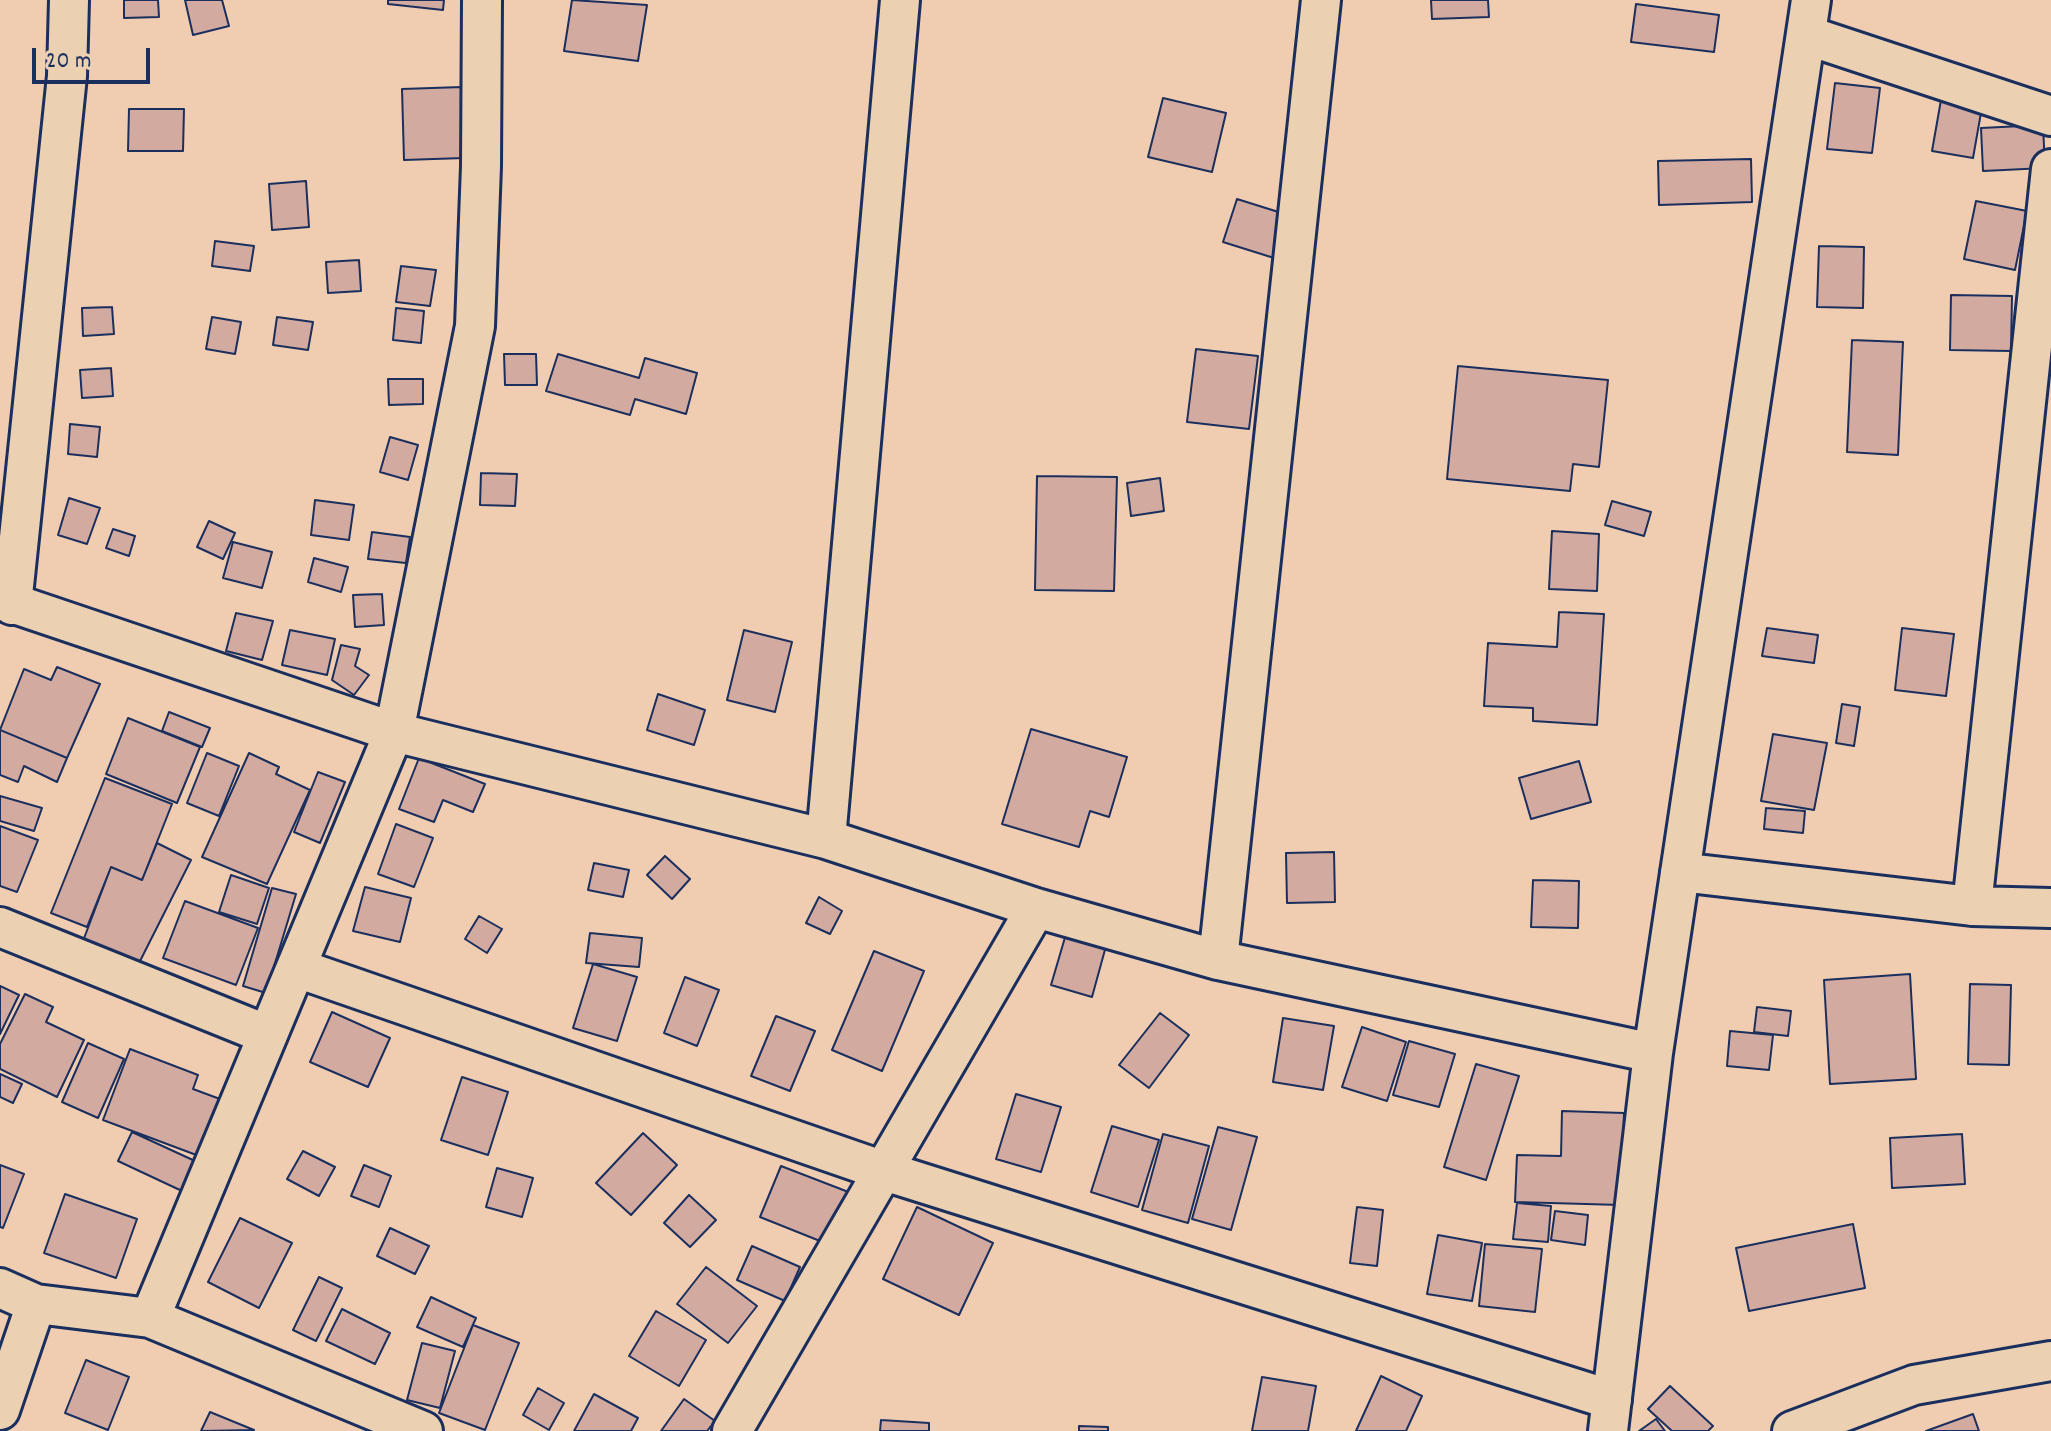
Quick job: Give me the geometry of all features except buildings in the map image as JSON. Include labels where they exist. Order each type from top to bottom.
[{"type":"street","points":[[69,0],[67,76],[6,602],[394,732],[826,839],[1036,908],[1218,960],[1653,1053]]},
{"type":"street","points":[[150,1318],[394,732],[475,326],[481,166],[482,0]]},
{"type":"street","points":[[826,839],[900,0]]},
{"type":"street","points":[[1218,960],[1321,0]]},
{"type":"street","points":[[297,968],[881,1170],[1610,1416],[1653,1053],[1809,18],[2051,116]]},
{"type":"street","points":[[1972,906],[2051,169]]},
{"type":"street","points":[[1680,872],[1972,906],[2051,908]]},
{"type":"street","points":[[732,1431],[1036,908]]},
{"type":"street","points":[[0,927],[268,1035]]},
{"type":"street","points":[[0,1288],[36,1304],[150,1318],[423,1431]]},
{"type":"street","points":[[0,1410],[36,1304]]},
{"type":"street","points":[[1792,1431],[1914,1385],[2051,1361]]}]
